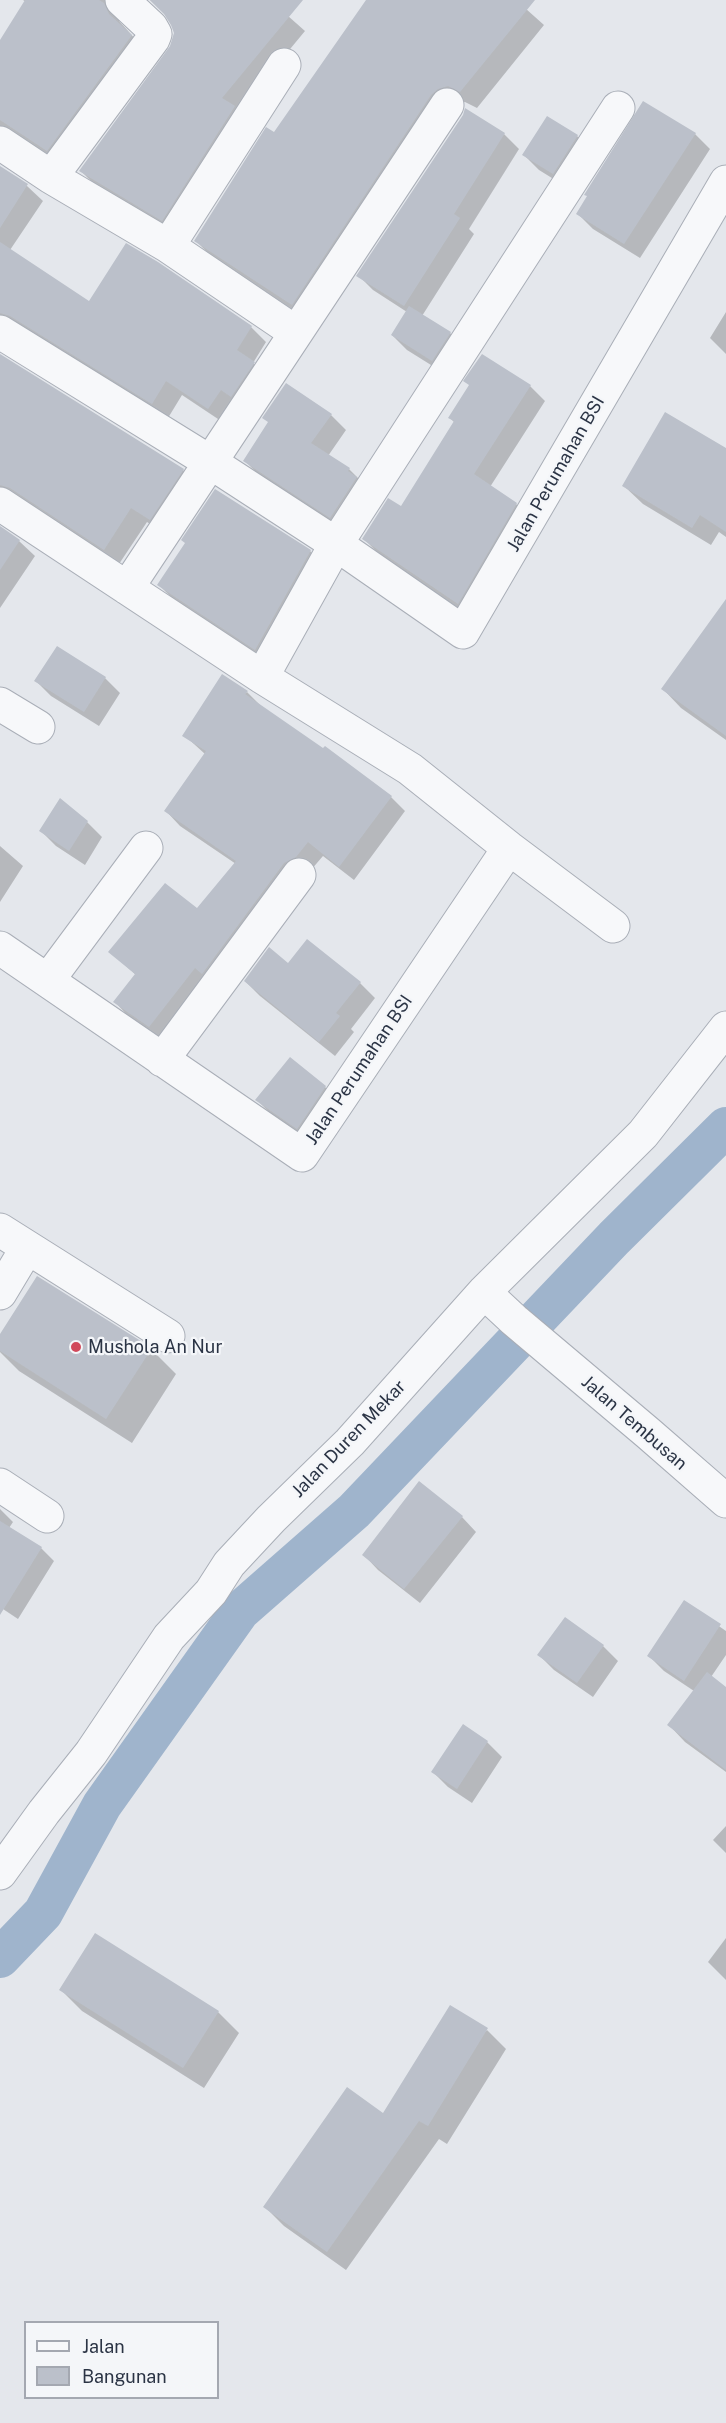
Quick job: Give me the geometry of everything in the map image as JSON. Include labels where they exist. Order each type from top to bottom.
[{"type":"street","points":[[51,177],[150,44],[155,34],[151,27],[122,0]]},
{"type":"street","points":[[168,246],[284,65]]},
{"type":"street","points":[[127,588],[447,105]]},
{"type":"street","points":[[262,677],[336,544],[618,108]]},
{"type":"street","points":[[0,143],[51,177],[168,246],[295,332]]},
{"type":"street","name":"Jalan Perumahan BSI","points":[[0,333],[210,462],[336,544],[463,632],[726,182]]},
{"type":"street","points":[[0,504],[262,677],[410,769],[508,848],[614,926]]},
{"type":"street","points":[[0,704],[38,727]]},
{"type":"street","name":"Jalan Perumahan BSI","points":[[0,948],[302,1155],[508,848]]},
{"type":"street","points":[[48,980],[146,849]]},
{"type":"street","points":[[162,1060],[299,875]]},
{"type":"street","name":"Jalan Duren Mekar","points":[[0,1873],[91,1753],[169,1636],[211,1592],[230,1564],[350,1442],[484,1292],[643,1134],[726,1028]]},
{"type":"street","points":[[0,1230],[168,1336]]},
{"type":"street","points":[[0,1293],[27,1248]]},
{"type":"street","name":"Jalan Tembusan","points":[[484,1292],[542,1345],[726,1501]]},
{"type":"street","points":[[0,1485],[47,1516]]},
{"type":"building","points":[[25,0],[99,0],[104,3],[109,14],[132,35],[47,151],[0,120],[0,40]]},
{"type":"building","points":[[150,0],[303,0],[222,98],[235,106],[162,221],[79,171],[170,46],[174,33],[171,25]]},
{"type":"building","points":[[366,0],[535,0],[460,92],[448,86],[438,89],[431,95],[292,305],[194,241],[266,127],[274,132]]},
{"type":"building","points":[[643,101],[696,133],[624,244],[576,214],[587,196],[584,195]]},
{"type":"building","points":[[465,108],[505,133],[454,214],[460,218],[404,306],[356,276],[463,115]]},
{"type":"building","points":[[547,116],[578,135],[553,174],[522,155]]},
{"type":"building","points":[[0,166],[28,184],[0,228]]},
{"type":"building","points":[[0,242],[89,301],[126,243],[252,326],[237,350],[255,362],[231,397],[221,390],[208,409],[166,381],[152,404],[10,316],[0,313]]},
{"type":"building","points":[[409,306],[451,332],[432,361],[391,335]]},
{"type":"building","points":[[0,354],[184,469],[150,520],[131,508],[104,550],[10,488],[0,485]]},
{"type":"building","points":[[482,354],[531,385],[474,474],[517,503],[458,604],[362,539],[388,498],[401,506],[454,421],[448,418],[469,385],[463,381]]},
{"type":"building","points":[[286,383],[332,414],[311,443],[350,468],[348,471],[357,477],[330,518],[243,461],[268,422],[262,418]]},
{"type":"building","points":[[665,412],[726,448],[726,532],[700,515],[692,528],[622,486]]},
{"type":"building","points":[[215,489],[311,550],[255,650],[157,585],[185,543],[181,540]]},
{"type":"building","points":[[0,526],[20,540],[0,570]]},
{"type":"building","points":[[726,599],[726,736],[661,689]]},
{"type":"building","points":[[57,646],[106,677],[84,712],[34,681]]},
{"type":"building","points":[[222,674],[248,691],[245,694],[323,748],[325,746],[392,796],[339,867],[308,842],[296,857],[284,863],[202,974],[195,968],[149,1027],[113,1002],[135,974],[108,952],[165,883],[197,908],[236,861],[164,811],[206,751],[182,736]]},
{"type":"building","points":[[60,798],[88,821],[69,851],[39,831]]},
{"type":"building","points":[[307,939],[361,982],[336,1013],[340,1016],[319,1042],[244,981],[269,947],[288,963]]},
{"type":"building","points":[[290,1057],[326,1086],[297,1129],[255,1100]]},
{"type":"building","name":"Mushola An Nur","points":[[37,1276],[152,1348],[106,1419],[0,1351],[0,1334]]},
{"type":"building","points":[[419,1481],[463,1516],[404,1589],[362,1555]]},
{"type":"building","points":[[0,1521],[42,1547],[0,1615]]},
{"type":"building","points":[[684,1600],[721,1624],[684,1681],[647,1656]]},
{"type":"building","points":[[565,1617],[604,1645],[577,1683],[537,1655]]},
{"type":"building","points":[[707,1672],[726,1687],[726,1770],[667,1725]]},
{"type":"building","points":[[463,1724],[488,1741],[457,1789],[431,1772]]},
{"type":"building","points":[[95,1933],[219,2011],[183,2068],[59,1990]]},
{"type":"building","points":[[450,2005],[488,2028],[428,2126],[419,2121],[327,2252],[263,2207],[347,2087],[383,2113]]},
{"type":"waterway","points":[[0,1958],[43,1913],[102,1805],[240,1611],[354,1511],[614,1238],[726,1127]]},
{"type":"place","name":"Mushola An Nur","points":[[76,1347]]}]
